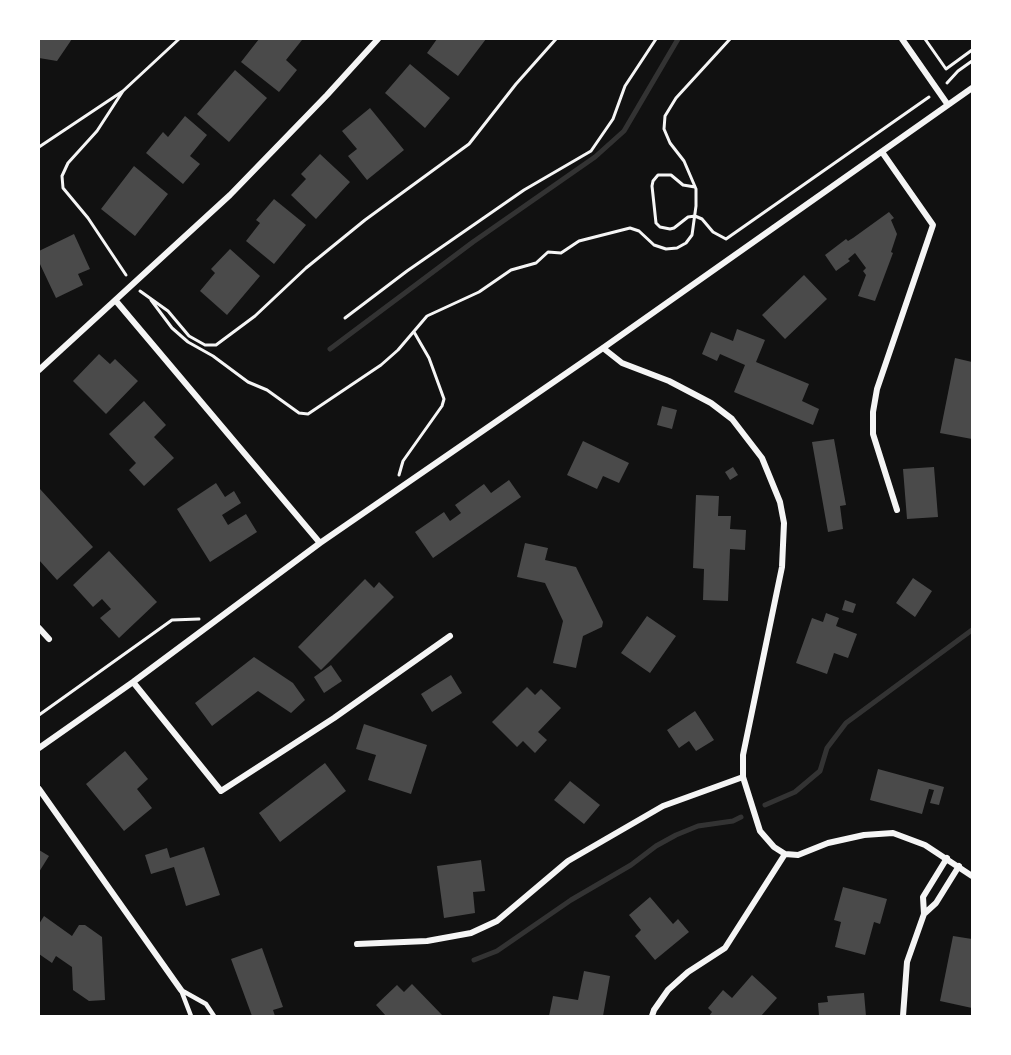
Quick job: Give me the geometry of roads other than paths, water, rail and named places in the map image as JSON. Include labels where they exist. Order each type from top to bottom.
[{"type":"street","points":[[39,370],[116,302],[238,187],[378,39]]},
{"type":"street","points":[[902,39],[948,105]]},
{"type":"street","points":[[39,748],[133,682],[320,543],[603,348],[972,88]]},
{"type":"street","points":[[882,153],[933,225],[877,389],[873,412],[873,434],[897,510]]},
{"type":"street","points":[[116,302],[320,543]]},
{"type":"street","points":[[603,348],[622,363],[669,381],[711,403],[732,419],[762,458],[780,502],[784,523],[782,567],[743,755],[742,777],[760,831],[785,854],[798,855],[828,843],[864,835],[893,833],[926,844],[972,876]]},
{"type":"street","points":[[39,628],[49,639]]},
{"type":"street","points":[[133,682],[221,791],[334,718],[450,636]]},
{"type":"street","points":[[357,944],[427,941],[471,933],[497,921],[568,861],[663,806],[742,777]]},
{"type":"street","points":[[39,789],[181,990]]},
{"type":"street","points":[[652,1016],[668,990],[688,972],[725,948],[785,854]]},
{"type":"street","points":[[903,1016],[907,962],[924,914],[923,897],[947,858]]},
{"type":"street","points":[[924,914],[936,903],[959,866]]},
{"type":"lane","points":[[181,990],[191,1016]]},
{"type":"lane","points":[[181,990],[206,1004],[214,1016]]},
{"type":"waterway","points":[[330,349],[473,242],[595,157],[624,131],[678,39]]},
{"type":"waterway","points":[[765,805],[795,792],[820,771],[827,748],[846,723],[972,630]]},
{"type":"waterway","points":[[474,960],[497,951],[571,900],[631,865],[656,846],[676,835],[698,826],[733,821],[741,817]]}]
